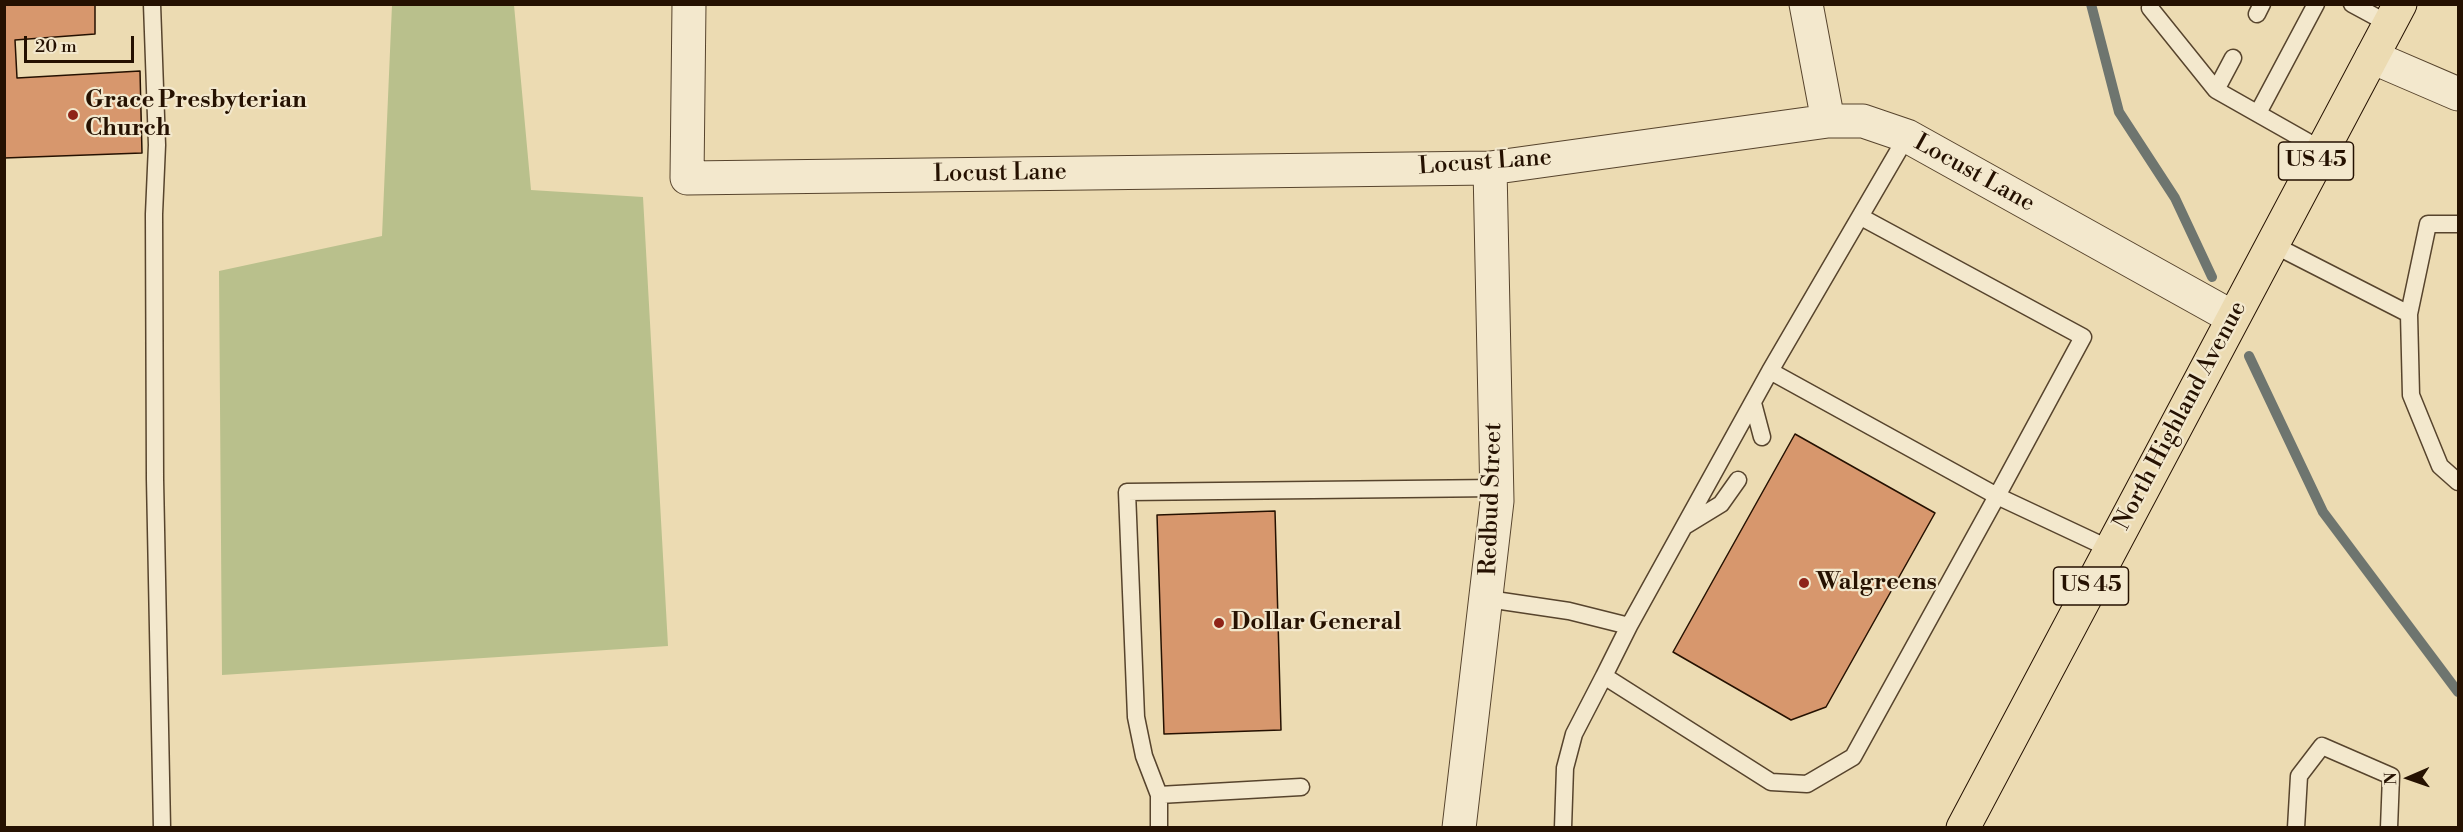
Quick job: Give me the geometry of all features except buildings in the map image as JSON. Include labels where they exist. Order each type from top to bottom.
[{"type":"main road","name":"North Highland Avenue","points":[[1963,828],[2225,330],[2395,14]]},
{"type":"street","name":"Locust Lane","points":[[689,4],[687,178],[1490,168],[1828,121],[1863,121],[1907,136],[2225,330]]},
{"type":"street","points":[[1806,4],[1828,121]]},
{"type":"street","points":[[2372,57],[2458,94]]},
{"type":"street","name":"Redbud Street","points":[[1460,828],[1488,598],[1497,488],[1490,168]]},
{"type":"lane","points":[[152,4],[157,145],[154,214],[155,467],[162,828]]},
{"type":"lane","points":[[2151,4],[2150,8],[2216,90],[2322,150]]},
{"type":"lane","points":[[2258,113],[2316,4]]},
{"type":"lane","points":[[2352,4],[2395,14]]},
{"type":"lane","points":[[2216,90],[2233,58]]},
{"type":"lane","points":[[1563,828],[1565,768],[1574,734],[1629,626],[1770,371],[1907,136]]},
{"type":"lane","points":[[1604,676],[1771,782],[1807,784],[1853,757],[2083,337],[1861,217]]},
{"type":"lane","points":[[2458,224],[2428,224],[2409,314],[2411,395],[2440,466],[2458,482]]},
{"type":"lane","points":[[2272,244],[2409,314]]},
{"type":"lane","points":[[1770,371],[1997,496],[2110,549]]},
{"type":"lane","points":[[1753,403],[1762,437]]},
{"type":"lane","points":[[1684,527],[1721,504],[1738,480]]},
{"type":"lane","points":[[1159,828],[1159,795],[1144,756],[1136,717],[1127,492],[1497,488]]},
{"type":"lane","points":[[1488,598],[1569,611],[1629,626]]},
{"type":"lane","points":[[2296,828],[2299,776],[2322,746],[2391,776],[2389,828]]},
{"type":"lane","points":[[1159,795],[1301,787]]},
{"type":"green space","points":[[392,5],[514,5],[531,190],[643,197],[668,646],[222,675],[219,271],[382,236]]},
{"type":"waterway","points":[[2091,4],[2119,112],[2175,198],[2212,277]]},
{"type":"waterway","points":[[2249,356],[2323,512],[2458,692]]},
{"type":"place","name":"Grace Presbyterian Church","points":[[73,115]]},
{"type":"place","name":"Walgreens","points":[[1804,583]]},
{"type":"place","name":"Dollar General","points":[[1219,623]]}]
